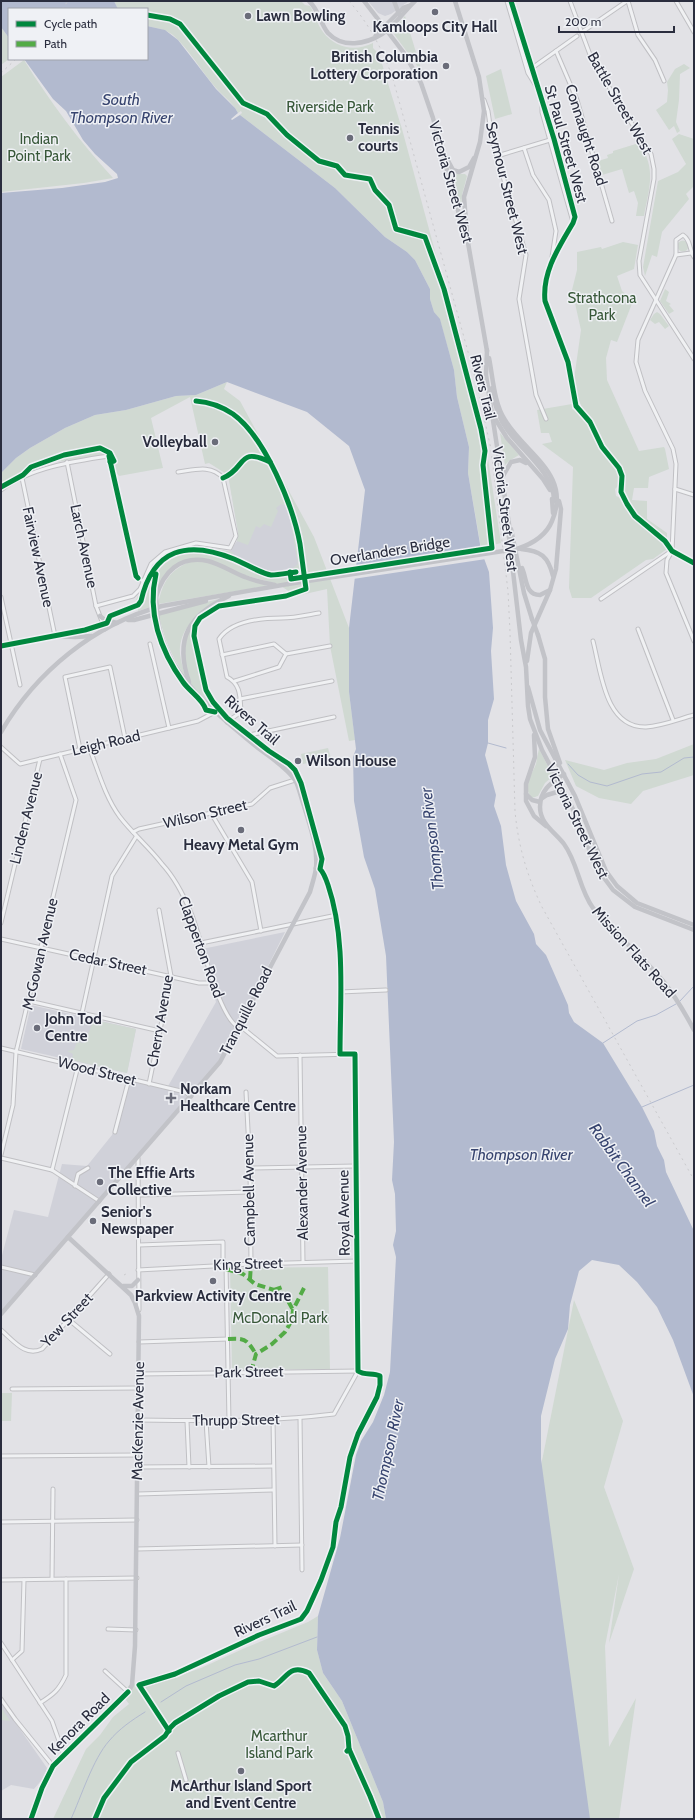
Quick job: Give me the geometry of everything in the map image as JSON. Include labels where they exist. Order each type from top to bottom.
[{"type":"main road","points":[[309,1],[318,12],[326,29],[335,39],[356,44],[374,37],[392,24],[409,6]]},
{"type":"main road","name":"Victoria Street West","points":[[364,1],[386,28],[416,73],[429,106],[463,229],[467,237],[487,350],[498,402],[505,419],[549,472],[558,493],[561,509],[556,569],[550,590],[531,633],[526,667]]},
{"type":"main road","points":[[392,24],[399,16],[394,1]]},
{"type":"main road","points":[[386,28],[398,13],[415,1]]},
{"type":"main road","name":"Seymour Street West","points":[[455,1],[479,77],[484,99],[483,123],[478,149],[464,197],[467,237]]},
{"type":"main road","points":[[440,142],[450,166],[453,170],[459,172],[469,167],[478,149]]},
{"type":"main road","name":"Victoria Street West","points":[[487,350],[486,375],[509,524],[509,537],[521,640],[528,686],[528,706],[534,730],[569,799],[596,867],[612,890],[643,911],[694,930]]},
{"type":"main road","points":[[487,357],[494,403],[508,431],[551,484],[555,500],[553,513]]},
{"type":"main road","points":[[492,414],[507,438],[548,486],[552,500],[553,519]]},
{"type":"main road","points":[[502,478],[511,462],[520,460],[529,464]]},
{"type":"main road","points":[[553,519],[557,509],[558,493]]},
{"type":"main road","name":"Overlanders Bridge","points":[[237,593],[517,549],[530,544],[544,533],[553,519]]},
{"type":"main road","points":[[509,524],[524,593],[545,659],[545,696],[548,729],[564,774],[545,789],[540,800]]},
{"type":"main road","points":[[517,549],[536,552],[546,558],[553,577]]},
{"type":"main road","name":"Tranquille Road","points":[[1,1314],[220,1062],[291,925],[310,892],[316,868],[313,838],[295,780],[279,764],[215,712],[191,687],[177,669],[168,652],[158,622],[156,597],[163,579],[179,565],[191,560],[209,561],[244,577],[278,586]]},
{"type":"main road","points":[[518,561],[530,592],[540,596],[550,590]]},
{"type":"main road","points":[[1,732],[17,708],[36,685],[62,659],[93,636],[124,620],[134,620],[198,604],[220,596],[237,593]]},
{"type":"main road","points":[[191,687],[184,669],[182,653],[184,639],[189,626],[200,614],[214,603],[237,593]]},
{"type":"main road","points":[[100,616],[105,620],[117,623]]},
{"type":"main road","points":[[55,636],[93,636]]},
{"type":"main road","name":"Victoria Street West","points":[[528,686],[540,730],[582,810],[602,863],[617,886],[630,898],[646,908],[694,925]]},
{"type":"main road","points":[[534,730],[535,757],[527,778],[526,801],[531,812],[547,827]]},
{"type":"main road","points":[[526,792],[532,800],[540,800],[547,795],[557,792],[563,794],[569,799]]},
{"type":"main road","name":"Mission Flats Road","points":[[540,800],[541,816],[547,827],[564,844],[572,858],[583,891],[592,906],[613,931],[662,980],[680,1005],[694,1030]]},
{"type":"main road","points":[[68,1237],[123,1286],[135,1303],[139,1316]]},
{"type":"main road","points":[[123,1286],[132,1286],[138,1280]]},
{"type":"main road","name":"MacKenzie Avenue","points":[[132,1685],[136,1630],[137,1578],[139,1316]]},
{"type":"main road","name":"Kenora Road","points":[[31,1819],[42,1788],[53,1766],[128,1692],[132,1685]]},
{"type":"street","name":"St Paul Street West","points":[[507,1],[528,73],[542,100],[565,176],[575,217],[552,259],[544,290],[545,301],[568,362],[576,406]]},
{"type":"street","name":"St Paul Street West","points":[[512,1],[537,88]]},
{"type":"street","name":"Battle Street West","points":[[570,1],[592,60],[651,154],[654,179],[639,268],[642,280],[694,359]]},
{"type":"street","points":[[582,32],[627,1],[638,35],[655,60],[664,81]]},
{"type":"street","points":[[676,1],[694,32]]},
{"type":"street","points":[[532,68],[577,36]]},
{"type":"street","name":"Connaught Road","points":[[556,51],[577,100],[612,221]]},
{"type":"street","name":"Seymour Street West","points":[[484,99],[488,111],[492,139],[526,255],[519,299],[536,395],[546,418]]},
{"type":"street","name":"St Paul Street West","points":[[542,100],[542,112],[573,223]]},
{"type":"street","points":[[497,156],[550,140]]},
{"type":"street","points":[[524,148],[533,175],[550,200],[556,231],[552,259]]},
{"type":"street","points":[[694,257],[691,253],[690,244],[686,237],[683,235],[676,240],[676,255],[638,340],[636,362],[645,391],[673,449],[676,464],[672,551],[667,560],[666,573],[694,641]]},
{"type":"street","points":[[676,255],[691,253]]},
{"type":"street","points":[[1,490],[9,484],[22,478],[67,462],[109,456],[136,576],[144,581]]},
{"type":"street","name":"Larch Avenue","points":[[67,462],[96,606],[105,629]]},
{"type":"street","points":[[96,606],[133,596],[140,589],[152,564],[165,552],[196,543],[230,548],[235,541],[236,536],[223,478],[209,468],[178,472]]},
{"type":"street","name":"Fairview Avenue","points":[[22,478],[55,636]]},
{"type":"street","points":[[674,489],[694,495]]},
{"type":"street","points":[[672,551],[694,563]]},
{"type":"street","points":[[601,599],[672,551]]},
{"type":"street","points":[[1,597],[20,685]]},
{"type":"street","points":[[227,722],[241,712],[239,688],[235,681],[227,677],[222,655],[219,639],[224,632],[235,625],[271,617],[282,618],[319,613]]},
{"type":"street","points":[[638,629],[673,720]]},
{"type":"street","points":[[1,646],[55,636]]},
{"type":"street","points":[[593,641],[609,704],[622,719],[639,726],[648,727],[694,715]]},
{"type":"street","points":[[150,644],[169,728]]},
{"type":"street","points":[[222,655],[274,644],[286,654]]},
{"type":"street","points":[[286,654],[330,646]]},
{"type":"street","points":[[235,681],[279,667],[286,654]]},
{"type":"street","points":[[80,749],[65,677],[110,667],[125,738]]},
{"type":"street","points":[[240,699],[332,681]]},
{"type":"street","name":"Leigh Road","points":[[1,747],[20,764],[198,721],[215,712]]},
{"type":"street","points":[[245,736],[334,717]]},
{"type":"street","name":"Clapperton Road","points":[[89,748],[114,808],[136,837],[162,863],[173,877],[191,913],[214,983],[232,1024],[238,1026],[277,1056],[354,1054]]},
{"type":"street","name":"McGowan Avenue","points":[[1,1157],[13,1105],[16,1052],[42,948],[76,800],[60,754]]},
{"type":"street","name":"Linden Avenue","points":[[1,923],[40,759]]},
{"type":"street","name":"Wilson Street","points":[[133,832],[139,829],[252,804],[270,788],[295,780]]},
{"type":"street","points":[[213,813],[214,818],[252,882],[261,931]]},
{"type":"street","points":[[82,1013],[112,876],[136,837]]},
{"type":"street","points":[[316,868],[321,870],[325,878],[337,915],[339,932],[340,1054]]},
{"type":"street","name":"Cherry Avenue","points":[[149,1084],[171,976],[159,910]]},
{"type":"street","points":[[201,943],[337,915]]},
{"type":"street","name":"Cedar Street","points":[[1,939],[199,983],[214,983]]},
{"type":"street","points":[[340,992],[386,990]]},
{"type":"street","points":[[29,1001],[160,1031]]},
{"type":"street","name":"Wood Street","points":[[1,1048],[185,1092],[191,1096]]},
{"type":"street","name":"Royal Avenue","points":[[334,1414],[358,1371],[354,1054]]},
{"type":"street","name":"Alexander Avenue","points":[[300,1055],[303,1262]]},
{"type":"street","points":[[52,1170],[78,1066]]},
{"type":"street","points":[[116,1132],[129,1079]]},
{"type":"street","name":"Campbell Avenue","points":[[246,1092],[250,1168],[251,1264]]},
{"type":"street","points":[[1,1157],[52,1170],[99,1201]]},
{"type":"street","name":"MacKenzie Avenue","points":[[138,1158],[139,1316]]},
{"type":"street","points":[[250,1168],[355,1166]]},
{"type":"street","points":[[75,1186],[78,1174],[88,1168]]},
{"type":"street","points":[[139,1195],[250,1192]]},
{"type":"street","points":[[139,1245],[223,1242],[228,1339],[227,1373],[229,1421]]},
{"type":"street","name":"King Street","points":[[138,1270],[225,1265],[357,1261]]},
{"type":"street","points":[[1,1267],[36,1275]]},
{"type":"street","name":"Yew Street","points":[[1,1330],[26,1352],[34,1353],[42,1349],[109,1274]]},
{"type":"street","points":[[68,1320],[110,1354]]},
{"type":"street","points":[[139,1342],[228,1339]]},
{"type":"street","name":"Park Street","points":[[139,1374],[358,1371]]},
{"type":"street","points":[[12,1389],[138,1388]]},
{"type":"street","name":"Thrupp Street","points":[[138,1420],[229,1421],[300,1418],[334,1414]]},
{"type":"street","points":[[300,1418],[302,1570]]},
{"type":"street","points":[[273,1419],[274,1546]]},
{"type":"street","points":[[187,1421],[189,1467]]},
{"type":"street","points":[[206,1421],[209,1467]]},
{"type":"street","points":[[1,1456],[138,1455]]},
{"type":"street","points":[[138,1467],[273,1466]]},
{"type":"street","points":[[52,1579],[53,1489]]},
{"type":"street","points":[[138,1494],[273,1490]]},
{"type":"street","points":[[1,1522],[138,1520]]},
{"type":"street","points":[[137,1549],[302,1545]]},
{"type":"street","points":[[1,1580],[137,1578]]},
{"type":"street","points":[[40,1703],[56,1692],[66,1675],[66,1579]]},
{"type":"street","points":[[12,1660],[22,1651],[24,1580]]},
{"type":"street","points":[[108,1629],[136,1630]]},
{"type":"street","points":[[1,1643],[52,1721],[64,1755]]},
{"type":"street","points":[[105,1671],[128,1692]]},
{"type":"street","points":[[1,1699],[15,1719],[53,1766]]},
{"type":"street","points":[[178,1753],[186,1780]]},
{"type":"shaded area","points":[[368,1],[409,1],[391,14],[385,16],[378,13]]},
{"type":"shaded area","points":[[229,478],[287,506],[301,568],[270,577],[227,555],[237,541],[238,532]]},
{"type":"shaded area","points":[[285,932],[220,1062],[1,1314],[1,1259],[14,1210],[48,1217],[62,1164],[87,1166],[112,1135],[129,1079],[167,1088],[216,1002],[202,949]]},
{"type":"shaded area","points":[[31,1005],[136,1029],[127,1073],[21,1049]]},
{"type":"shaded area","points":[[1,1702],[47,1768],[45,1776],[34,1789],[11,1785],[1,1791]]},
{"type":"green space","name":"Riverside Park","points":[[114,1],[301,1],[305,5],[310,6],[321,29],[333,42],[352,48],[366,46],[373,43],[373,48],[379,54],[402,129],[484,433],[501,543],[481,548],[468,473],[469,447],[457,397],[454,370],[440,320],[434,312],[430,299],[430,289],[415,260],[407,252],[385,237],[335,188],[240,115],[232,121],[242,113],[241,111],[238,113],[185,47],[173,35],[164,30],[148,26],[148,8],[118,8]]},
{"type":"green space","points":[[405,16],[425,82],[418,67],[394,34],[395,28]]},
{"type":"green space","points":[[1,27],[8,37],[8,60],[1,65]]},
{"type":"green space","name":"Indian Point Park","points":[[24,60],[66,121],[113,178],[84,183],[1,192],[1,77]]},
{"type":"green space","points":[[684,64],[690,68],[680,74],[676,122],[680,131],[677,133],[674,126],[669,130],[656,110],[667,102],[667,82],[675,69]]},
{"type":"green space","points":[[501,69],[512,114],[495,119],[486,76]]},
{"type":"green space","points":[[679,134],[694,139],[694,186],[686,194],[689,199],[662,232],[657,257],[652,255],[645,276],[643,267],[658,181],[678,172],[686,164],[672,139]]},
{"type":"green space","points":[[639,143],[645,152],[650,170],[649,187],[644,216],[636,216],[638,203],[634,191],[629,193],[622,169],[602,175],[598,161],[608,158],[607,155],[613,153],[613,151]]},
{"type":"green space","points":[[451,174],[465,174],[467,176],[462,195],[461,209]]},
{"type":"green space","points":[[681,241],[685,241],[687,242],[687,250],[681,251],[678,248],[678,244]]},
{"type":"green space","name":"Strathcona Park","points":[[623,242],[638,245],[634,269],[617,276],[622,291],[633,301],[617,342],[611,340],[606,358],[607,380],[639,451],[664,447],[665,449],[669,469],[649,477],[648,488],[634,488],[632,500],[647,501],[647,519],[667,533],[667,540],[644,523],[628,504],[623,493],[622,472],[605,450],[593,424],[581,408],[573,386],[581,330],[572,290],[577,270],[577,252],[601,247],[602,249]]},
{"type":"green space","points":[[665,289],[669,292],[666,301],[671,304],[669,305],[674,311],[669,314],[660,301]]},
{"type":"green space","points":[[657,312],[669,326],[665,329],[659,322],[655,324],[650,320]]},
{"type":"green space","points":[[227,382],[224,389],[240,401],[314,537],[349,628],[349,692],[355,740],[349,741],[330,646],[327,589],[296,596],[278,584],[244,575],[209,560],[178,563],[157,590],[154,606],[138,611],[136,600],[153,568],[164,557],[182,549],[202,548],[232,552],[234,557],[266,570],[283,571],[291,569],[298,564],[287,506],[281,504],[276,508],[278,511],[271,527],[264,524],[260,528],[256,526],[248,545],[237,541],[238,532],[228,475],[209,463],[205,464],[190,397],[151,418],[163,468],[119,476],[113,468],[109,454],[30,466],[22,474],[1,485],[1,473],[16,458],[30,448],[65,428],[95,415],[126,410],[176,396],[196,395]]},
{"type":"green space","points":[[568,386],[570,386],[573,400],[572,409],[576,411],[580,410],[591,426],[601,448],[617,467],[621,476],[620,484],[615,489],[616,496],[623,499],[641,524],[667,546],[667,549],[653,559],[646,560],[591,598],[572,598],[569,588],[573,467],[542,444],[552,442],[549,433],[541,433],[537,410],[572,404]]},
{"type":"green space","points":[[500,433],[519,455],[505,465]]},
{"type":"green space","points":[[191,561],[209,562],[267,586],[158,604],[162,589],[168,578],[177,569]]},
{"type":"green space","points":[[218,599],[198,615],[186,629],[183,636],[180,645],[180,654],[185,676],[169,647],[163,632],[159,615]]},
{"type":"green space","points":[[194,622],[210,705],[197,693],[191,684],[186,668],[185,652],[187,636]]},
{"type":"green space","points":[[694,744],[694,775],[643,791],[631,804],[599,798],[576,786],[565,760],[604,770],[627,763],[656,759]]},
{"type":"green space","points":[[328,748],[331,758],[303,764],[301,754]]},
{"type":"green space","points":[[539,749],[553,776],[545,783],[538,796],[532,798],[529,794],[528,786],[536,764]]},
{"type":"green space","points":[[94,1020],[136,1029],[127,1073],[72,1060],[73,1054],[67,1051],[74,1050],[77,1042],[84,1043]]},
{"type":"green space","name":"McDonald Park","points":[[328,1267],[330,1369],[232,1370],[230,1268]]},
{"type":"green space","points":[[574,1300],[623,1421],[604,1487],[634,1569],[609,1643],[619,1574],[605,1646],[609,1747],[636,1698],[619,1819],[579,1819],[528,1531]]},
{"type":"green space","points":[[1,1393],[12,1393],[11,1421],[1,1421]]},
{"type":"green space","name":"Mcarthur Island Park","points":[[318,1616],[317,1650],[323,1673],[342,1701],[383,1802],[386,1819],[53,1819],[86,1749],[100,1735],[113,1717],[129,1704],[126,1700],[128,1686],[141,1681],[149,1686],[201,1668],[308,1622]]},
{"type":"green space","points":[[1,1707],[10,1721],[1,1720]]},
{"type":"water","points":[[1,1],[114,1],[118,8],[8,8],[8,37],[1,27]]},
{"type":"water","name":"Thompson River","points":[[148,26],[165,30],[178,40],[216,89],[235,108],[238,113],[231,119],[232,120],[240,115],[335,188],[385,237],[407,252],[415,260],[430,289],[430,299],[434,312],[440,319],[454,370],[457,397],[469,447],[468,473],[481,550],[489,572],[493,628],[491,651],[494,699],[488,720],[488,743],[485,755],[496,795],[494,806],[501,826],[506,865],[516,901],[534,934],[536,944],[546,955],[574,1022],[603,1043],[642,1107],[654,1131],[657,1146],[664,1160],[666,1172],[694,1231],[694,1397],[673,1340],[657,1307],[637,1282],[619,1265],[592,1260],[579,1271],[570,1305],[568,1329],[555,1359],[541,1416],[541,1459],[590,1819],[386,1819],[383,1802],[342,1701],[323,1673],[317,1650],[318,1616],[340,1538],[356,1455],[361,1441],[373,1422],[384,1395],[390,1372],[396,1257],[393,1245],[396,1231],[395,1194],[392,1180],[394,1142],[386,956],[375,889],[364,857],[354,801],[353,757],[356,749],[349,692],[349,628],[365,490],[349,446],[307,412],[227,382],[196,395],[176,396],[126,410],[95,415],[65,428],[30,448],[16,458],[1,473],[1,193],[62,188],[105,182],[118,178],[117,174],[95,154],[83,140],[66,111],[53,99],[25,60],[148,60]]},
{"type":"pier","points":[[483,548],[486,559],[353,579],[354,568]]},
{"type":"waterway","points":[[488,743],[506,748]]},
{"type":"waterway","points":[[568,764],[578,775],[590,782],[607,786],[642,774],[661,772],[684,758],[694,757]]},
{"type":"waterway","points":[[680,1001],[694,986]]},
{"type":"waterway","points":[[603,1043],[637,1021],[656,1015],[676,1004]]},
{"type":"waterway","points":[[642,1107],[694,1085]]},
{"type":"waterway","points":[[161,1702],[186,1686],[235,1665],[259,1659],[317,1637]]},
{"type":"waterway","points":[[71,1819],[103,1749],[121,1729],[145,1712]]},
{"type":"railway","points":[[63,8],[68,1]]},
{"type":"railway","points":[[349,1],[375,38],[393,79],[476,381],[491,449],[508,591],[515,811],[518,836],[524,860],[542,907],[694,1180]]},
{"type":"railway","points":[[1,73],[15,60]]},
{"type":"marked path","points":[[250,1279],[251,1264]]},
{"type":"marked path","points":[[226,1269],[243,1274],[255,1284],[274,1290],[287,1299],[293,1310]]},
{"type":"marked path","points":[[274,1290],[285,1286]]},
{"type":"marked path","points":[[251,1372],[256,1354],[272,1344],[285,1332],[292,1320],[293,1310],[304,1288]]},
{"type":"marked path","points":[[228,1339],[245,1340],[256,1354]]},
{"type":"cycle path","points":[[511,1],[554,139],[575,217],[549,270],[546,280],[545,301],[568,362],[576,406],[590,422],[602,447],[619,468],[622,476],[621,492],[635,516],[665,541],[672,551],[694,563]]},
{"type":"cycle path","name":"Rivers Trail","points":[[148,15],[170,19],[180,24],[243,103],[267,114],[287,135],[319,161],[337,166],[345,175],[370,179],[375,190],[389,205],[396,229],[425,237],[444,289],[481,429],[485,451],[483,465],[492,548],[291,579],[290,572]]},
{"type":"cycle path","name":"Rivers Trail","points":[[169,1731],[139,1685],[175,1674],[259,1635],[301,1619],[307,1611],[321,1580],[333,1547],[336,1522],[341,1507],[350,1457],[358,1434],[377,1397],[380,1385],[380,1376],[358,1371],[355,1054],[340,1054],[341,969],[340,947],[334,905],[324,874],[320,869],[322,859],[301,783],[295,770],[227,718],[213,702],[206,690],[194,636],[195,626],[200,618],[219,606],[286,596],[306,589],[300,544],[284,492],[276,473],[256,439],[245,425],[229,411],[211,403],[196,401]]},
{"type":"cycle path","points":[[1,487],[23,475],[31,467],[64,455],[100,448],[110,453],[114,461],[110,462]]},
{"type":"cycle path","points":[[109,456],[136,576],[138,578]]},
{"type":"cycle path","points":[[223,478],[231,474],[247,457],[252,456],[270,462]]},
{"type":"cycle path","points":[[1,646],[85,630],[107,623],[110,616],[138,605],[154,569],[164,559],[175,553],[188,550],[202,550],[234,559],[258,571],[271,575],[296,572]]},
{"type":"cycle path","points":[[154,575],[156,574],[153,602],[162,644],[183,682],[202,702],[206,710],[215,712]]},
{"type":"cycle path","points":[[95,1819],[104,1798],[131,1762],[165,1736],[175,1723],[219,1696],[248,1682],[259,1681],[274,1686],[293,1671],[303,1670],[309,1673],[345,1726],[348,1736],[349,1749],[347,1751]]},
{"type":"cycle path","points":[[31,1819],[42,1788],[53,1766],[128,1692]]},
{"type":"cycle path","points":[[349,1749],[379,1819]]},
{"type":"place","name":"Kamloops City Hall","points":[[435,12]]},
{"type":"place","name":"Lawn Bowling","points":[[248,16]]},
{"type":"place","name":"British Columbia Lottery Corporation","points":[[446,66]]},
{"type":"place","name":"Tennis courts","points":[[350,138]]},
{"type":"place","name":"Volleyball","points":[[215,442]]},
{"type":"place","name":"Wilson House","points":[[298,761]]},
{"type":"place","name":"Heavy Metal Gym","points":[[241,830]]},
{"type":"place","name":"John Tod Centre","points":[[37,1028]]},
{"type":"place","name":"Norkam Healthcare Centre","points":[[171,1098]]},
{"type":"place","name":"The Effie Arts Collective","points":[[100,1182]]},
{"type":"place","name":"Senior's Newspaper","points":[[93,1221]]},
{"type":"place","name":"Parkview Activity Centre","points":[[213,1281]]},
{"type":"place","name":"McArthur Island Sport and Event Centre","points":[[241,1771]]},
{"type":"water label","name":"South Thompson River","points":[[121,108]]},
{"type":"water label","name":"Rabbit Channel","points":[[622,1165]]}]
